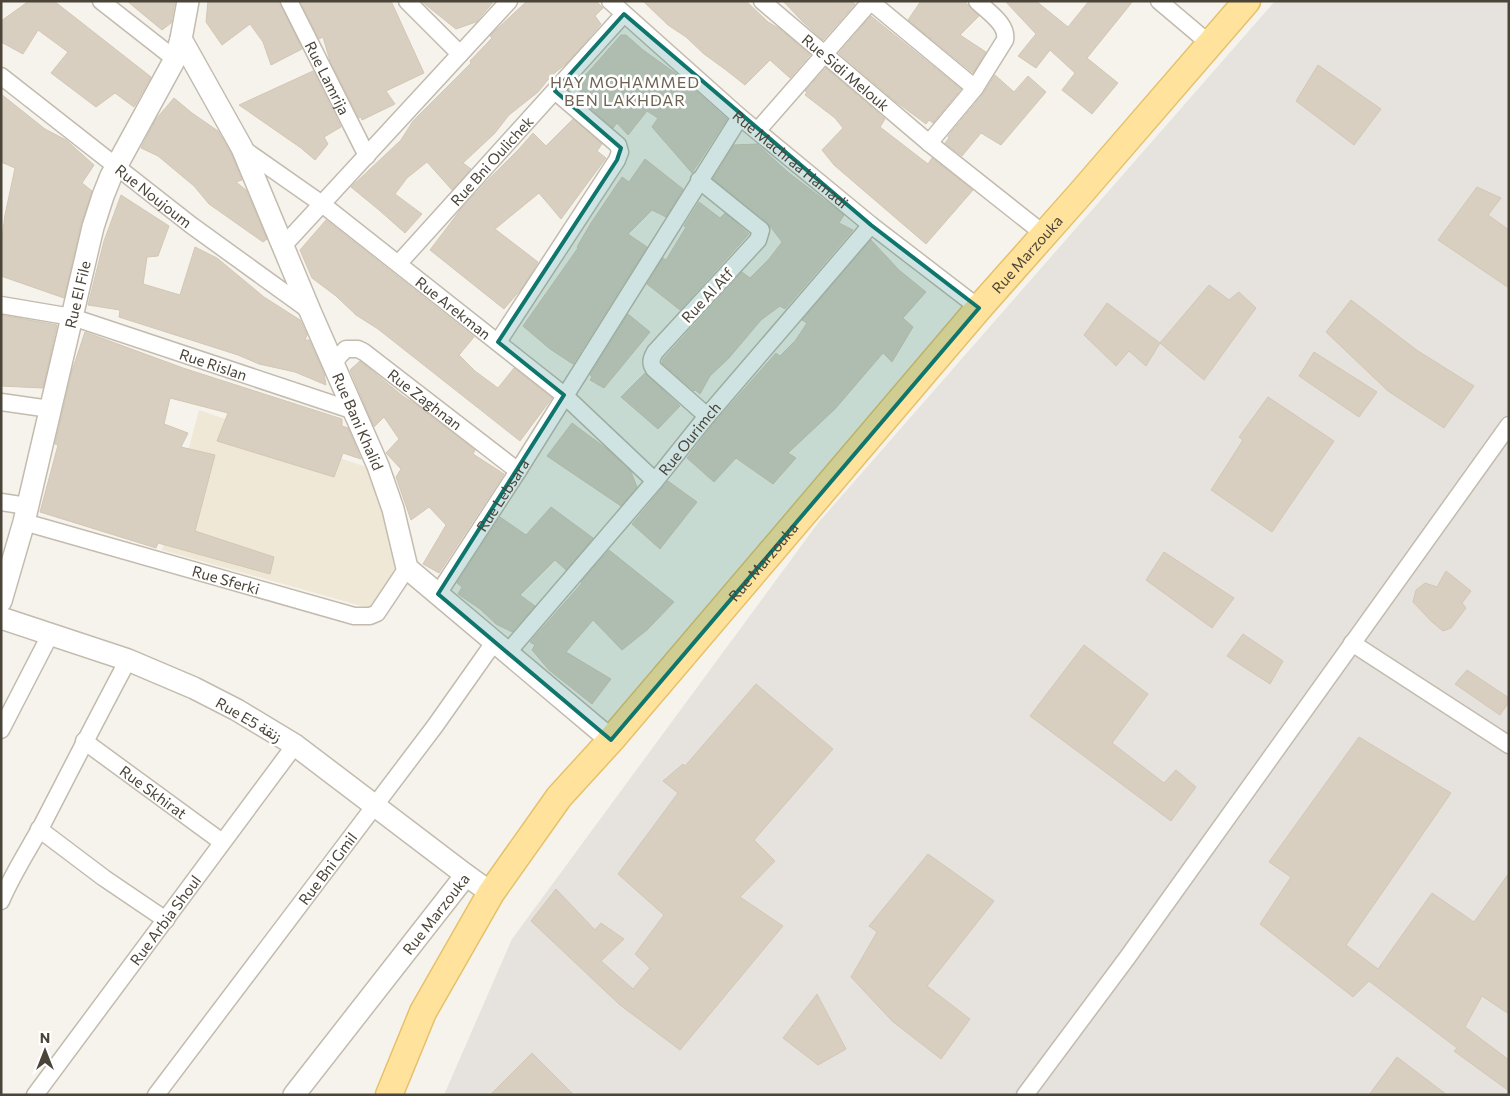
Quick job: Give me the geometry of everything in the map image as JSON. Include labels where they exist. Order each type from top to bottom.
[{"type":"main road","name":"Rue Marzouka","points":[[491,893],[559,797],[610,740],[979,308],[1247,1]]},
{"type":"main road","points":[[389,1095],[422,1012],[491,893]]},
{"type":"street","points":[[101,1],[175,59]]},
{"type":"street","name":"Rue El File","points":[[1,601],[8,559],[26,514],[93,227],[106,186],[175,59],[188,1]]},
{"type":"street","name":"Rue Lamrija","points":[[289,1],[367,156]]},
{"type":"street","points":[[407,1],[460,54]]},
{"type":"street","points":[[283,246],[509,1]]},
{"type":"street","name":"Rue Machraa Hamadi","points":[[610,1],[740,116],[871,225],[979,308]]},
{"type":"street","name":"Rue Sidi Melouk","points":[[762,1],[930,144],[1044,234]]},
{"type":"street","points":[[930,144],[975,88],[1003,46],[1006,35],[1005,28],[977,1]]},
{"type":"street","points":[[1159,1],[1210,44]]},
{"type":"street","points":[[758,130],[871,2],[975,88]]},
{"type":"street","name":"Rue Bni Oulichek","points":[[399,263],[624,14]]},
{"type":"street","name":"Rue Bani Khalid","points":[[181,39],[242,148],[310,311],[378,466],[393,509],[407,568]]},
{"type":"street","name":"Rue Noujoum","points":[[1,76],[116,168],[310,311]]},
{"type":"street","points":[[498,342],[617,160],[620,152],[618,145],[555,91]]},
{"type":"street","name":"Rue Lebsara","points":[[438,594],[740,116]]},
{"type":"street","name":"Rue Arekman","points":[[242,148],[322,204],[399,263],[564,395],[654,481]]},
{"type":"street","name":"Rue Al Atf","points":[[699,180],[761,230],[758,240],[654,352],[652,358],[651,364],[654,369],[706,416]]},
{"type":"street","name":"Rue Ourimch","points":[[502,647],[654,481],[706,416],[871,225]]},
{"type":"street","name":"Rue Rislan","points":[[1,305],[72,317],[354,411]]},
{"type":"street","name":"Rue Zaghnan","points":[[334,365],[346,349],[358,348],[518,470]]},
{"type":"street","points":[[1,402],[50,409]]},
{"type":"street","points":[[1025,1095],[1127,958],[1509,425]]},
{"type":"street","name":"Rue Sferki","points":[[1,502],[26,514],[354,616],[370,616],[377,613],[407,568]]},
{"type":"street","points":[[407,568],[610,740]]},
{"type":"street","name":"Rue E5 زنقة","points":[[1,618],[50,636],[128,660],[202,692],[237,710],[295,745],[466,875]]},
{"type":"street","points":[[1,730],[50,636]]},
{"type":"street","points":[[1352,643],[1509,745]]},
{"type":"street","name":"Rue Bni Gmil","points":[[156,1095],[435,726],[502,647]]},
{"type":"street","points":[[1,901],[15,870],[39,829],[128,660]]},
{"type":"street","name":"Rue Skhirat","points":[[84,741],[222,842]]},
{"type":"street","name":"Rue Arbia Shoul","points":[[35,1095],[295,745]]},
{"type":"street","points":[[39,829],[104,878],[166,920]]},
{"type":"street","name":"Rue Marzouka","points":[[294,1095],[466,875],[491,893]]},
{"type":"highlighted area","points":[[624,14],[871,225],[979,308],[611,740],[438,594],[564,395],[498,342],[617,160],[621,148],[555,91]]},
{"type":"shaded area","points":[[1275,1],[1509,1],[1509,1095],[444,1095],[512,939],[818,523]]},
{"type":"shaded area","points":[[199,410],[378,471],[398,569],[372,609],[162,550]]},
{"type":"building","points":[[29,1],[54,1],[151,77],[134,107],[115,93],[96,107],[51,73],[68,52],[38,30],[23,54],[1,42],[1,21]]},
{"type":"building","points":[[127,1],[175,1],[171,23],[162,30]]},
{"type":"building","points":[[208,1],[279,1],[302,49],[271,65],[263,42],[250,24],[222,45],[206,22]]},
{"type":"building","points":[[300,1],[391,1],[424,73],[386,91],[395,104],[362,120],[361,117],[359,118],[330,61],[323,37],[319,39]]},
{"type":"building","points":[[421,1],[494,1],[476,22],[456,29]]},
{"type":"building","points":[[527,1],[596,1],[603,8],[595,16],[601,24],[567,63],[551,76],[538,92],[509,115],[495,133],[463,163],[471,169],[452,190],[427,162],[407,178],[395,194],[422,214],[405,233],[351,187],[401,140],[413,121],[471,63],[470,61],[492,38],[490,36]]},
{"type":"building","points":[[643,1],[746,1],[768,22],[780,29],[810,55],[790,78],[770,60],[745,85],[704,54],[686,37],[668,25]]},
{"type":"building","points":[[783,1],[851,1],[855,4],[823,40]]},
{"type":"building","points":[[921,1],[964,1],[979,16],[960,35],[986,52],[973,73],[908,20]]},
{"type":"building","points":[[1005,1],[1036,1],[1068,27],[1089,1],[1133,1],[1087,58],[1118,83],[1092,114],[1062,90],[1075,73],[1050,50],[1036,68],[1018,56],[1036,34]]},
{"type":"building","points":[[871,16],[961,89],[933,123],[929,120],[926,124],[895,101],[839,53]]},
{"type":"building","points":[[621,35],[626,35],[643,50],[678,75],[727,119],[692,173],[652,127],[658,118],[647,111],[628,135],[617,123],[613,128],[587,105],[590,101],[575,87]]},
{"type":"building","points":[[1318,65],[1381,109],[1354,145],[1296,101]]},
{"type":"building","points":[[826,68],[885,119],[880,127],[928,164],[932,158],[973,190],[926,244],[834,165],[822,150],[843,128],[835,118],[805,95],[807,92],[805,91]]},
{"type":"building","points":[[313,71],[341,127],[324,137],[328,144],[315,160],[301,148],[239,105]]},
{"type":"building","points":[[995,75],[1014,92],[1028,76],[1046,92],[1001,145],[981,133],[962,156],[945,143],[949,138],[948,136],[983,94]]},
{"type":"building","points":[[1,94],[45,129],[66,140],[94,165],[82,183],[92,191],[81,224],[64,298],[1,276],[1,246],[5,215],[15,168],[1,162]]},
{"type":"building","points":[[174,98],[218,131],[231,153],[242,180],[236,182],[246,190],[267,239],[263,242],[209,204],[194,186],[158,156],[141,148],[156,119]]},
{"type":"building","points":[[573,119],[602,144],[597,151],[606,158],[561,219],[539,193],[495,229],[538,262],[522,288],[504,309],[430,250],[461,209],[533,133],[546,146]]},
{"type":"building","points":[[757,144],[789,173],[844,215],[839,223],[853,230],[785,309],[780,306],[761,320],[729,358],[710,376],[700,394],[662,363],[663,359],[742,272],[750,278],[769,259],[782,242],[767,222],[713,179],[734,145]]},
{"type":"building","points":[[645,159],[683,189],[666,217],[652,210],[628,234],[647,247],[573,364],[550,349],[523,326],[578,248],[591,223],[622,177],[629,182]]},
{"type":"building","points":[[1477,187],[1501,198],[1488,215],[1509,230],[1509,288],[1438,240]]},
{"type":"building","points":[[121,195],[169,226],[158,256],[147,257],[143,284],[180,295],[195,247],[217,258],[264,297],[300,320],[307,335],[305,340],[309,340],[324,373],[326,385],[295,372],[259,364],[238,355],[119,317],[120,310],[88,305],[104,241]]},
{"type":"building","points":[[699,202],[720,218],[725,213],[749,234],[680,310],[647,284],[663,258],[666,260]]},
{"type":"building","points":[[326,220],[474,337],[459,355],[475,371],[498,388],[514,368],[552,398],[520,441],[378,329],[356,315],[336,296],[312,278],[300,250]]},
{"type":"building","points":[[871,240],[899,270],[926,292],[903,318],[913,327],[892,362],[883,353],[835,409],[788,453],[796,458],[773,484],[736,458],[714,482],[687,458],[715,422],[776,353],[780,356],[795,341],[807,323],[802,320]]},
{"type":"building","points":[[1209,285],[1229,300],[1239,292],[1256,308],[1204,380],[1160,343]]},
{"type":"building","points":[[1351,300],[1418,351],[1474,386],[1444,428],[1388,391],[1326,332]]},
{"type":"building","points":[[1107,303],[1160,343],[1146,366],[1129,351],[1116,366],[1084,335]]},
{"type":"building","points":[[628,314],[650,332],[604,388],[590,380],[592,377],[590,375]]},
{"type":"building","points":[[1,315],[57,325],[43,388],[1,386]]},
{"type":"building","points":[[85,332],[183,368],[342,419],[342,426],[348,428],[361,459],[343,453],[334,477],[217,441],[228,413],[170,398],[164,424],[188,433],[181,447],[215,455],[195,531],[274,557],[270,574],[158,543],[156,548],[40,512],[58,445],[55,444],[72,371]]},
{"type":"building","points":[[1314,352],[1377,392],[1359,417],[1299,376]]},
{"type":"building","points":[[360,361],[404,397],[475,450],[473,454],[504,474],[439,573],[423,564],[446,525],[429,507],[411,520],[396,477],[401,469],[386,453],[399,439],[384,417],[374,427],[350,370]]},
{"type":"building","points":[[645,373],[680,406],[658,429],[621,397]]},
{"type":"building","points":[[1268,397],[1334,441],[1272,532],[1211,490],[1243,440],[1239,437]]},
{"type":"building","points":[[572,423],[607,449],[631,472],[637,487],[621,506],[547,456]]},
{"type":"building","points":[[668,481],[697,502],[660,549],[632,524]]},
{"type":"building","points":[[551,507],[593,538],[566,570],[555,560],[520,595],[535,606],[512,632],[496,624],[480,609],[458,594],[462,587],[457,583],[500,517],[526,535]]},
{"type":"building","points":[[609,550],[674,602],[647,630],[622,650],[593,620],[566,652],[611,679],[592,704],[549,670],[532,650],[535,645],[530,642]]},
{"type":"building","points":[[1164,552],[1234,598],[1212,628],[1146,580]]},
{"type":"building","points":[[1446,571],[1471,591],[1462,603],[1466,608],[1451,628],[1443,631],[1413,602],[1416,590],[1425,583],[1437,587]]},
{"type":"building","points":[[1243,634],[1283,661],[1270,684],[1227,656]]},
{"type":"building","points":[[1084,645],[1148,694],[1112,743],[1164,783],[1176,770],[1196,787],[1171,821],[1030,716]]},
{"type":"building","points":[[1467,670],[1509,698],[1509,702],[1500,715],[1455,684]]},
{"type":"building","points":[[756,684],[833,749],[754,840],[775,861],[740,897],[783,926],[680,1050],[620,1005],[531,921],[556,889],[595,930],[601,923],[624,939],[601,961],[633,989],[650,968],[635,954],[664,915],[618,874],[678,793],[663,781],[683,764],[685,766]]},
{"type":"building","points":[[1359,737],[1451,793],[1346,945],[1378,969],[1432,893],[1474,922],[1509,873],[1509,1014],[1482,996],[1465,1027],[1509,1060],[1509,1091],[1454,1051],[1457,1048],[1369,981],[1353,997],[1260,924],[1291,877],[1269,862]]},
{"type":"building","points":[[928,854],[994,901],[927,986],[970,1019],[941,1059],[892,1021],[851,977],[877,932],[869,926]]},
{"type":"building","points":[[817,994],[846,1049],[818,1065],[783,1038]]},
{"type":"building","points":[[532,1053],[574,1095],[490,1095]]},
{"type":"building","points":[[1397,1057],[1447,1095],[1369,1095]]},
{"type":"district","name":"HAY MOHAMMED BEN LAKHDAR","points":[[625,90]]}]
